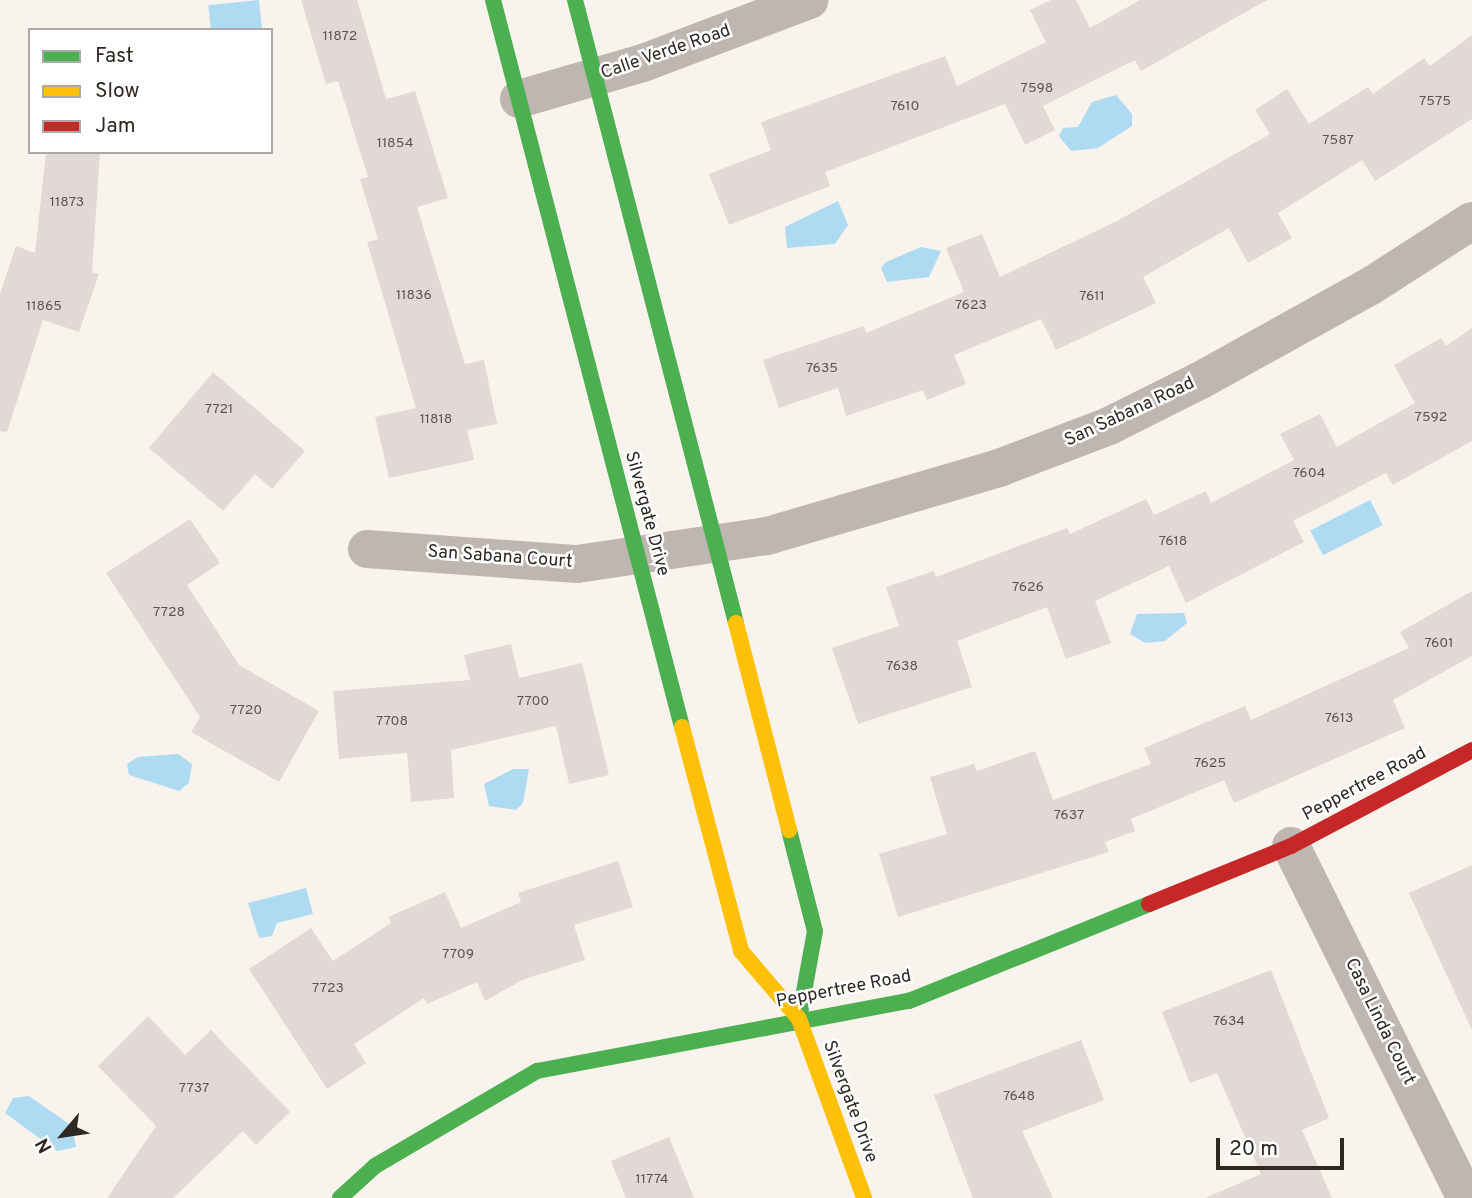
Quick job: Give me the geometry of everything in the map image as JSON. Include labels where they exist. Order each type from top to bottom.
[{"type":"street","name":"Silvergate Drive","points":[[493,0],[741,951],[799,1019],[864,1198]]},
{"type":"street","points":[[575,0],[815,931],[799,1019]]},
{"type":"street","name":"Calle Verde Road","points":[[519,99],[596,77],[810,0]]},
{"type":"street","name":"San Sabana Road","points":[[716,542],[767,536],[974,476],[1109,426],[1369,287],[1472,220]]},
{"type":"street","name":"San Sabana Court","points":[[367,549],[577,564],[716,542]]},
{"type":"street","name":"Peppertree Road","points":[[340,1198],[375,1166],[537,1071],[799,1019],[909,1001],[1291,846],[1472,751]]},
{"type":"street","name":"Casa Linda Court","points":[[1291,846],[1466,1198]]},
{"type":"water","points":[[259,0],[262,28],[211,28],[208,5]]},
{"type":"water","points":[[1116,95],[1132,114],[1132,126],[1098,148],[1071,151],[1059,136],[1063,128],[1078,127],[1092,102]]},
{"type":"water","points":[[838,201],[848,225],[835,244],[787,248],[785,227]]},
{"type":"water","points":[[921,247],[941,251],[929,277],[887,282],[881,268],[886,262]]},
{"type":"water","points":[[1370,500],[1383,525],[1323,555],[1310,530]]},
{"type":"water","points":[[1184,613],[1187,623],[1165,641],[1145,643],[1130,634],[1137,614]]},
{"type":"water","points":[[178,754],[192,764],[189,783],[179,791],[129,775],[127,764],[138,757]]},
{"type":"water","points":[[513,769],[529,769],[523,803],[516,810],[489,806],[484,784]]},
{"type":"water","points":[[306,888],[313,914],[277,923],[272,936],[259,938],[248,903]]},
{"type":"water","points":[[29,1096],[72,1126],[76,1147],[57,1151],[5,1113],[13,1098]]},
{"type":"building","points":[[301,0],[357,0],[386,99],[415,91],[448,198],[417,207],[465,364],[484,360],[497,424],[467,430],[474,460],[389,478],[375,417],[416,408],[367,242],[378,239],[360,179],[368,177],[338,81],[326,84]]},
{"type":"building","points":[[1051,0],[1076,0],[1090,28],[1140,0],[1267,0],[1141,71],[1135,60],[1043,106],[1055,130],[1025,145],[1005,104],[825,172],[830,186],[729,225],[709,174],[771,150],[761,122],[945,56],[957,86],[1046,42],[1030,10]]},
{"type":"building","points":[[1472,35],[1472,119],[1375,181],[1362,160],[1278,213],[1292,238],[1248,263],[1229,228],[1143,277],[1156,303],[1056,350],[1041,319],[954,355],[966,384],[927,400],[923,390],[846,416],[838,388],[779,408],[763,360],[864,326],[866,333],[964,292],[946,248],[982,234],[1000,277],[1117,221],[1270,134],[1255,110],[1287,89],[1309,124],[1368,87],[1373,94],[1424,58],[1430,66]]},
{"type":"building","points":[[46,154],[100,154],[92,272],[99,274],[79,332],[43,320],[7,432],[0,431],[0,294],[16,246],[35,253]]},
{"type":"building","points":[[1472,328],[1472,441],[1393,485],[1386,473],[1293,521],[1304,542],[1186,603],[1169,566],[1095,601],[1111,643],[1066,659],[1047,607],[957,641],[972,687],[858,724],[832,648],[899,626],[886,587],[934,571],[936,577],[1067,528],[1070,534],[1146,499],[1154,515],[1206,491],[1211,503],[1294,460],[1280,434],[1320,414],[1337,447],[1415,403],[1394,365],[1441,338],[1446,346]]},
{"type":"building","points":[[213,372],[305,451],[272,489],[255,474],[223,511],[149,448]]},
{"type":"building","points":[[190,519],[220,563],[187,585],[239,665],[319,711],[279,782],[191,732],[200,717],[106,573]]},
{"type":"building","points":[[1472,591],[1472,656],[1393,700],[1405,728],[1234,803],[1224,780],[1131,819],[1135,831],[1105,842],[1109,852],[898,917],[879,854],[947,834],[930,777],[974,764],[977,771],[1035,751],[1053,800],[1151,764],[1144,748],[1245,706],[1251,720],[1409,648],[1400,632]]},
{"type":"building","points":[[511,644],[519,678],[582,663],[609,775],[569,784],[556,726],[451,750],[454,798],[411,802],[407,753],[339,759],[333,691],[470,680],[464,655]]},
{"type":"building","points":[[618,861],[633,907],[574,925],[585,960],[522,980],[485,1001],[477,982],[427,1004],[424,998],[354,1044],[366,1063],[327,1089],[249,969],[311,928],[333,961],[391,923],[388,917],[445,892],[461,928],[521,902],[518,893]]},
{"type":"building","points":[[1472,865],[1472,1030],[1409,893]]},
{"type":"building","points":[[1271,970],[1329,1118],[1302,1130],[1332,1198],[1205,1198],[1261,1174],[1217,1073],[1190,1083],[1162,1012]]},
{"type":"building","points":[[148,1016],[185,1055],[211,1030],[290,1112],[256,1145],[243,1131],[173,1198],[107,1198],[156,1126],[98,1066]]},
{"type":"building","points":[[1081,1040],[1104,1100],[1022,1131],[1053,1198],[973,1198],[934,1095]]},
{"type":"building","points":[[669,1137],[694,1198],[626,1198],[611,1161]]},
{"type":"traffic: fast","points":[[493,0],[682,727]]},
{"type":"traffic: fast","points":[[575,0],[736,623]]},
{"type":"traffic: fast","points":[[789,830],[815,931],[799,1019]]},
{"type":"traffic: fast","points":[[340,1198],[375,1166],[537,1071],[909,1001],[1149,904]]},
{"type":"traffic: slow","points":[[736,623],[789,830]]},
{"type":"traffic: slow","points":[[682,727],[741,951],[799,1019],[864,1198]]},
{"type":"traffic: jam","points":[[1149,904],[1291,846],[1472,750]]}]
